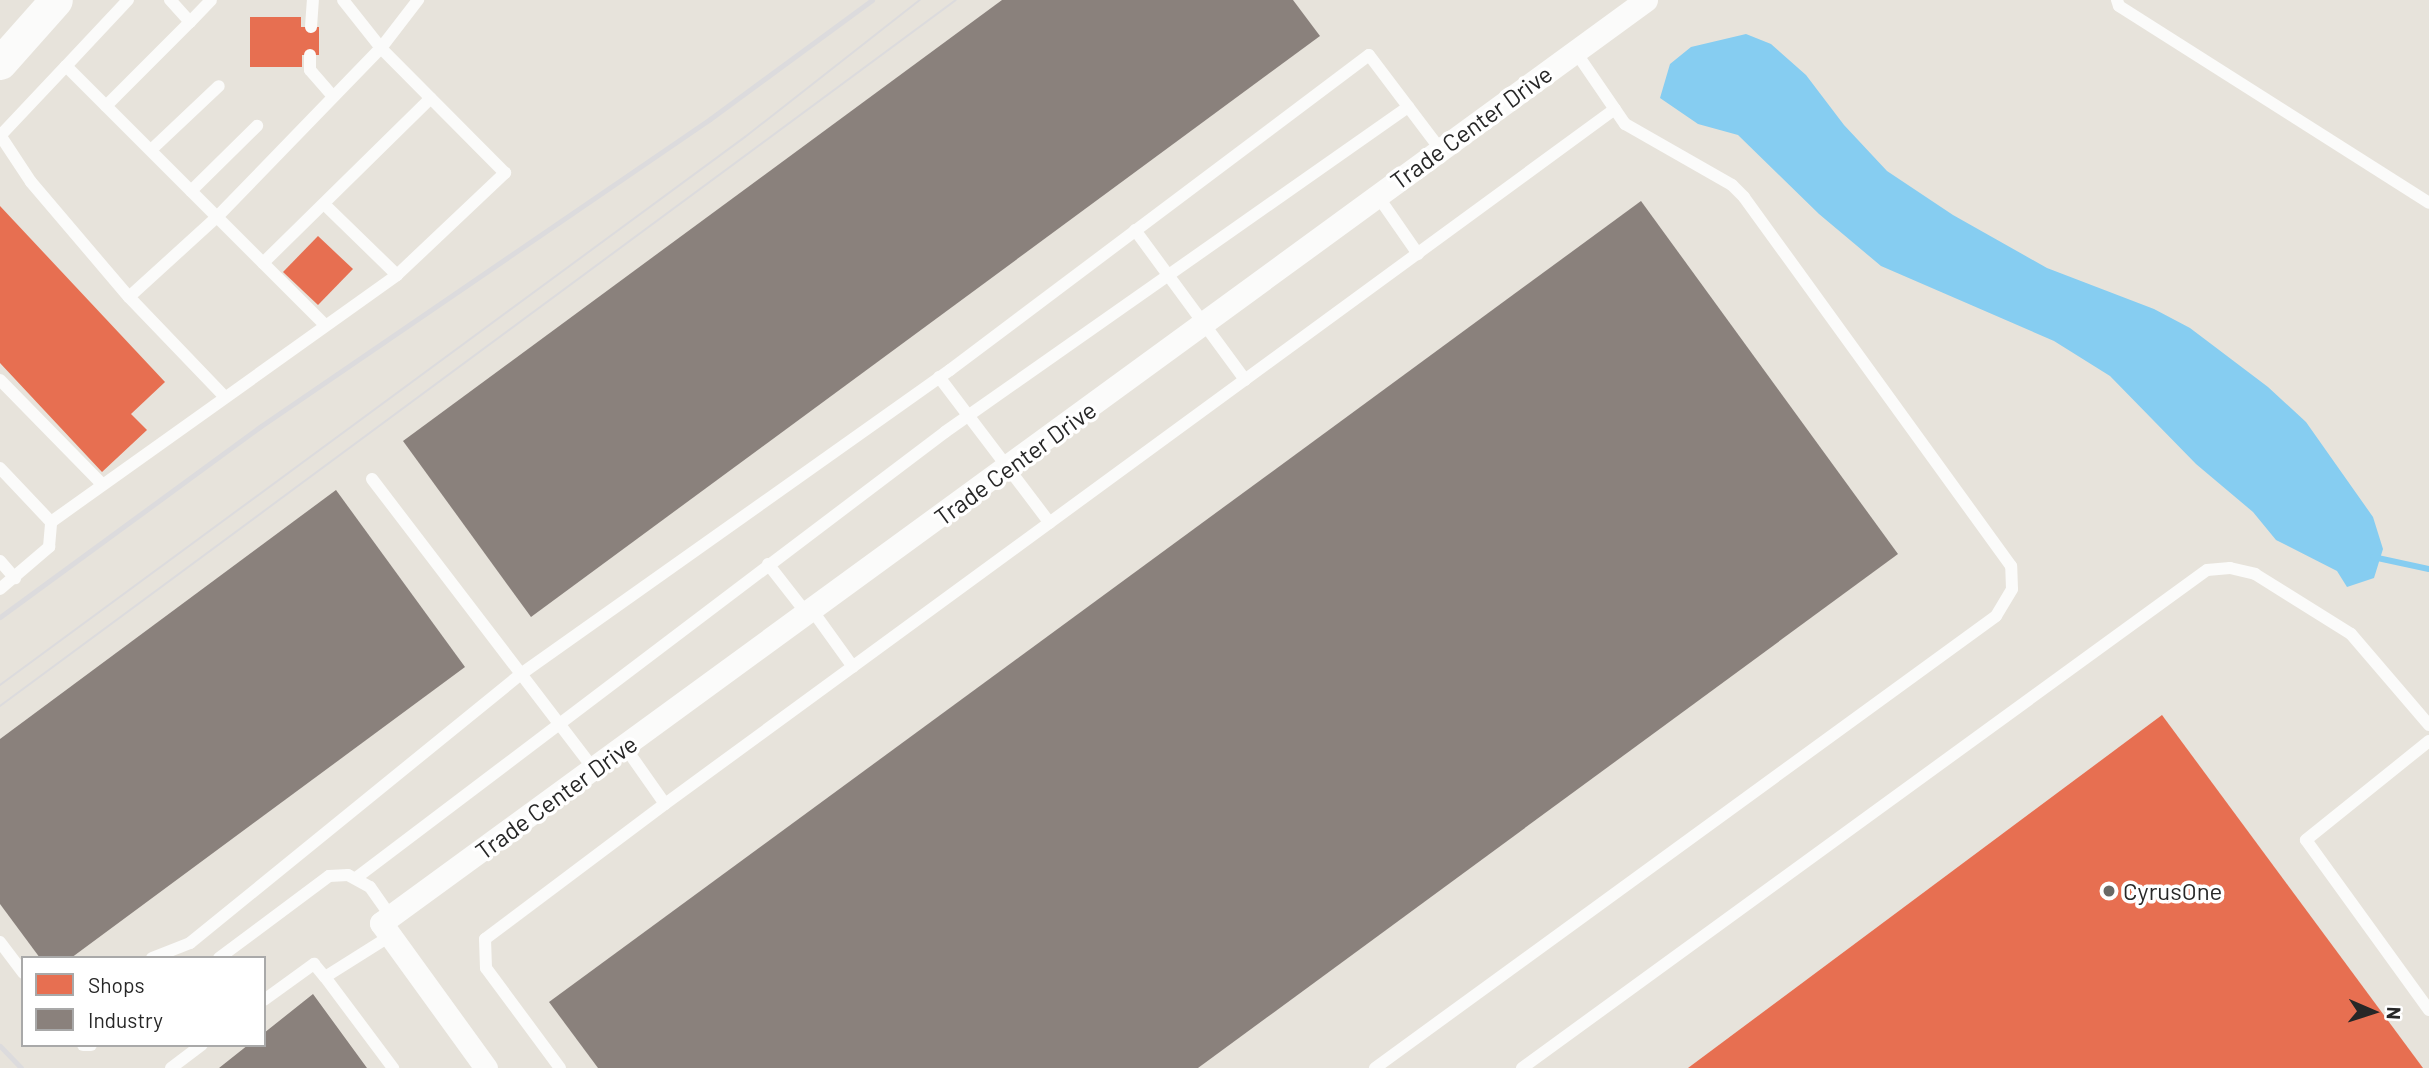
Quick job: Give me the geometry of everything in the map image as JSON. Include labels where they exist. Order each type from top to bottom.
[{"type":"main road","points":[[0,63],[56,0]]},
{"type":"street","name":"Trade Center Drive","points":[[387,925],[594,769],[1646,0]]},
{"type":"street","points":[[387,925],[486,1068]]},
{"type":"lane","points":[[128,0],[0,135],[31,182],[129,297],[223,395]]},
{"type":"lane","points":[[170,0],[190,22]]},
{"type":"lane","points":[[106,106],[211,0]]},
{"type":"lane","points":[[311,27],[313,0]]},
{"type":"lane","points":[[51,522],[223,395],[397,275],[505,173],[381,48],[343,0]]},
{"type":"lane","points":[[129,297],[217,217],[381,48],[418,0]]},
{"type":"lane","points":[[2117,0],[2119,6],[2429,203]]},
{"type":"lane","points":[[1375,1068],[1996,616],[2012,589],[2011,566],[1744,197],[1732,185],[1625,124],[1576,51]]},
{"type":"lane","points":[[310,55],[310,70],[333,96]]},
{"type":"lane","points":[[157,956],[190,943],[521,674],[939,377],[1369,55],[1440,149]]},
{"type":"lane","points":[[66,66],[325,325]]},
{"type":"lane","points":[[151,150],[219,86]]},
{"type":"lane","points":[[263,263],[431,98]]},
{"type":"lane","points":[[356,878],[561,726],[768,564],[968,415],[1408,107]]},
{"type":"lane","points":[[560,1068],[486,968],[485,939],[665,804],[1615,109]]},
{"type":"lane","points":[[191,191],[257,126]]},
{"type":"lane","points":[[1377,195],[1418,254]]},
{"type":"lane","points":[[324,204],[397,275]]},
{"type":"lane","points":[[1135,230],[1245,380]]},
{"type":"lane","points":[[939,377],[1050,523]]},
{"type":"lane","points":[[0,380],[102,484]]},
{"type":"lane","points":[[0,468],[51,522],[49,547],[0,589]]},
{"type":"lane","points":[[372,480],[594,769]]},
{"type":"lane","points":[[0,561],[15,578]]},
{"type":"lane","points":[[768,564],[853,667]]},
{"type":"lane","points":[[1522,1068],[2207,570],[2230,568],[2255,574],[2351,634],[2429,725]]},
{"type":"lane","points":[[2429,741],[2306,840],[2429,1010]]},
{"type":"lane","points":[[625,747],[665,804]]},
{"type":"lane","points":[[222,956],[329,876],[356,878],[370,887],[387,925],[325,977]]},
{"type":"lane","points":[[0,942],[21,970]]},
{"type":"lane","points":[[266,999],[314,964],[393,1068]]},
{"type":"lane","points":[[171,1068],[199,1047]]},
{"type":"water","points":[[1746,34],[1771,44],[1806,75],[1844,125],[1887,171],[1953,215],[2047,268],[2154,309],[2190,328],[2268,387],[2306,422],[2373,517],[2383,549],[2374,578],[2347,587],[2337,571],[2276,540],[2253,512],[2196,464],[2110,376],[2054,341],[1881,266],[1819,214],[1738,135],[1698,124],[1660,98],[1670,64],[1691,47]]},
{"type":"building: Shops","points":[[250,17],[301,17],[301,27],[319,27],[319,55],[302,55],[302,67],[250,67]]},
{"type":"building: Shops","points":[[0,206],[165,382],[131,414],[147,430],[102,472],[0,363]]},
{"type":"building: Shops","points":[[318,236],[353,269],[318,305],[283,272]]},
{"type":"building: Shops","name":"CyrusOne","points":[[2162,715],[2423,1068],[1688,1068]]},
{"type":"building: Industry","points":[[1002,0],[1293,0],[1320,36],[531,617],[403,441]]},
{"type":"building: Industry","points":[[1641,201],[1898,554],[1198,1068],[598,1068],[549,1002]]},
{"type":"building: Industry","points":[[336,490],[465,667],[74,956],[39,956],[0,904],[0,739]]},
{"type":"building: Industry","points":[[313,994],[367,1068],[219,1068],[245,1047],[266,1047],[266,1031]]},
{"type":"waterway","points":[[2373,557],[2429,569]]},
{"type":"tram line","points":[[0,685],[745,137],[920,0]]},
{"type":"tram line","points":[[0,706],[956,0]]},
{"type":"railway","points":[[0,617],[261,426],[710,119],[872,0]]},
{"type":"railway","points":[[0,1046],[21,1068]]},
{"type":"place","name":"CyrusOne","points":[[2109,891]]}]
